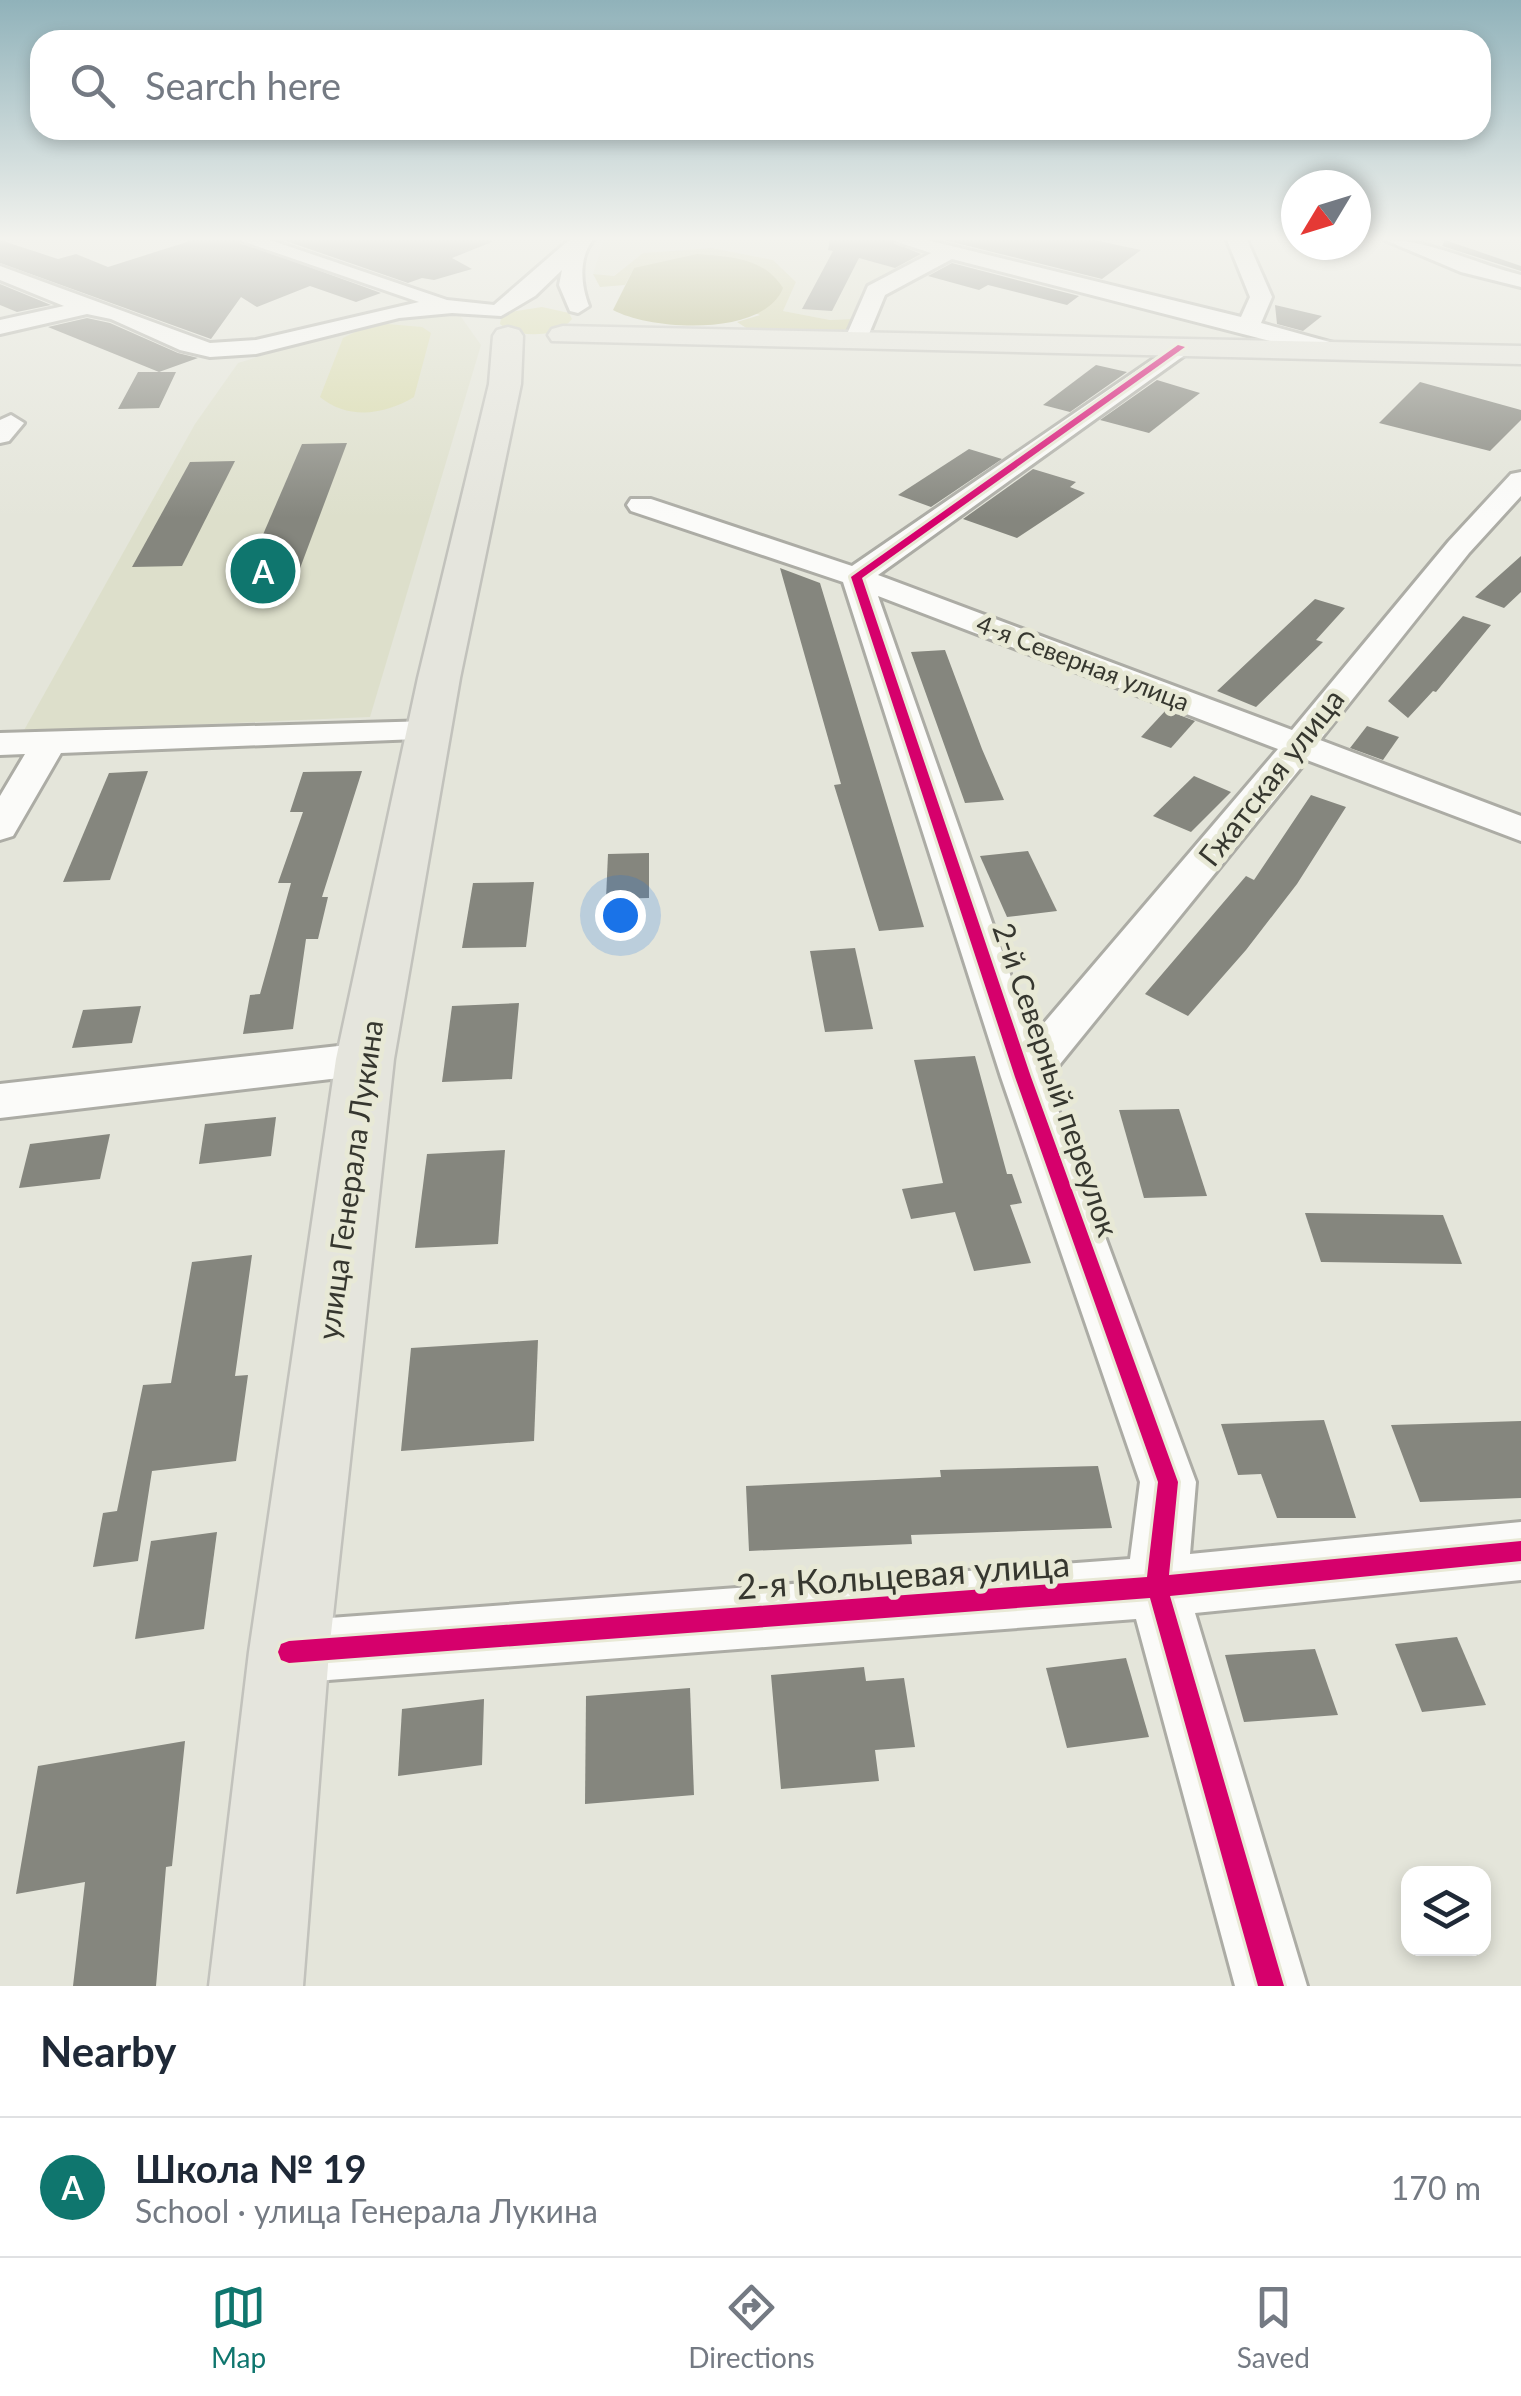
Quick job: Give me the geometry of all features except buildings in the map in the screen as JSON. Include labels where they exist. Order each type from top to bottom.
[{"type":"main road","points":[[503,334],[513,333]]},
{"type":"main road","name":"улица Генерала Лукина","points":[[503,334],[519,362],[559,333]]},
{"type":"main road","points":[[606,333],[631,338],[1521,355]]},
{"type":"main road","name":"улица Генерала Лукина","points":[[256,1986],[290,1652],[365,1059],[431,731],[503,334]]},
{"type":"street","points":[[158,333],[180,343],[238,351],[305,333]]},
{"type":"street","points":[[856,342],[860,333]]},
{"type":"street","points":[[1272,333],[1336,351]]},
{"type":"street","points":[[856,577],[1181,348]]},
{"type":"street","name":"Гжатская улица","points":[[1023,1077],[1274,782],[1459,546],[1521,480]]},
{"type":"street","name":"4-я Северная улица","points":[[641,505],[856,577],[1521,829]]},
{"type":"street","name":"2-й Северный переулок","points":[[856,577],[1023,1077],[1168,1482],[1157,1587],[1271,1986]]},
{"type":"street","points":[[0,744],[431,731]]},
{"type":"street","points":[[0,828],[50,741]]},
{"type":"street","points":[[0,1101],[365,1059]]},
{"type":"street","name":"2-я Кольцевая улица","points":[[290,1652],[1157,1587],[1521,1551]]},
{"type":"shaded area","points":[[336,333],[472,333],[481,345],[370,717],[23,732],[195,424],[238,363]]},
{"type":"shaded area","points":[[354,333],[431,333],[414,397],[391,408],[354,412],[320,397],[343,338]]},
{"type":"cycle path","points":[[1181,347],[856,577],[1023,1077],[1168,1482],[1157,1587],[1271,1986]]},
{"type":"cycle path","points":[[289,1652],[1157,1587],[1521,1551]]},
{"type":"place","name":"Школа № 19","points":[[263,571]]}]
